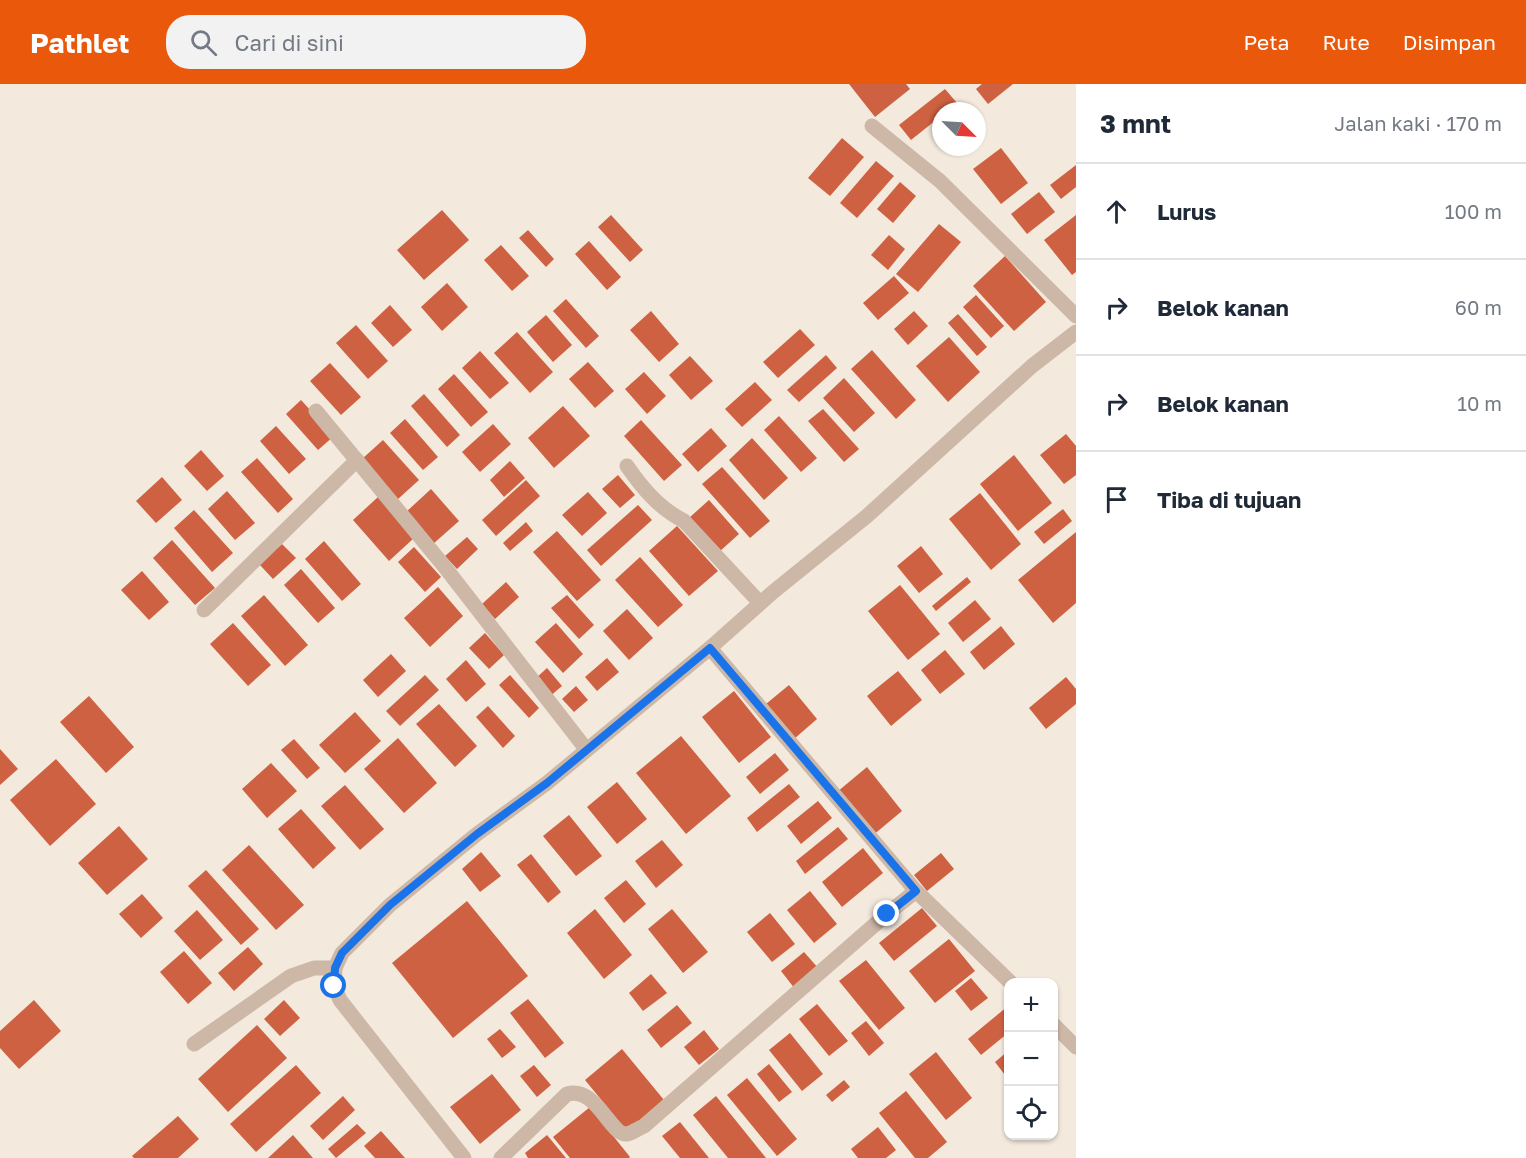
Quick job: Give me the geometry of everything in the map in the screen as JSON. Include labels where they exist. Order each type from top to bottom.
[{"type":"street","points":[[872,126],[940,181],[1076,316]]},
{"type":"street","points":[[464,1158],[340,1000],[334,986],[335,968],[342,953],[390,905],[477,834],[547,783],[710,648],[760,603],[867,516],[1032,366],[1076,332]]},
{"type":"street","points":[[316,411],[502,639],[586,749]]},
{"type":"street","points":[[204,610],[357,460]]},
{"type":"street","points":[[627,466],[644,490],[670,514],[684,521],[760,603]]},
{"type":"street","points":[[710,648],[916,891],[1006,978]]},
{"type":"street","points":[[501,1158],[567,1094],[574,1092],[580,1093],[598,1107],[617,1131],[626,1134],[644,1126],[916,891]]},
{"type":"street","points":[[194,1044],[291,976],[314,968],[335,968]]},
{"type":"street","points":[[1058,1030],[1076,1047]]},
{"type":"building","points":[[849,84],[906,84],[910,89],[875,117]]},
{"type":"building","points":[[982,84],[1013,84],[988,104],[976,89]]},
{"type":"building","points":[[945,89],[956,102],[932,102],[932,123],[911,140],[899,125]]},
{"type":"building","points":[[842,138],[864,157],[830,196],[808,178]]},
{"type":"building","points":[[1001,148],[1028,183],[1001,204],[973,169]]},
{"type":"building","points":[[876,161],[894,176],[857,218],[840,203]]},
{"type":"building","points":[[1076,165],[1076,187],[1061,199],[1050,185]]},
{"type":"building","points":[[900,182],[916,196],[893,223],[877,209]]},
{"type":"building","points":[[1039,192],[1055,212],[1027,234],[1011,214]]},
{"type":"building","points":[[442,210],[469,240],[424,280],[397,250]]},
{"type":"building","points":[[611,215],[643,250],[630,262],[598,227]]},
{"type":"building","points":[[1076,215],[1076,272],[1072,275],[1044,240]]},
{"type":"building","points":[[939,224],[961,242],[918,292],[896,274]]},
{"type":"building","points":[[528,230],[554,259],[546,267],[519,238]]},
{"type":"building","points":[[889,235],[905,249],[888,270],[871,255]]},
{"type":"building","points":[[589,241],[621,277],[607,290],[575,254]]},
{"type":"building","points":[[501,245],[529,276],[512,291],[484,260]]},
{"type":"building","points":[[1005,256],[1046,302],[1014,331],[973,286]]},
{"type":"building","points":[[894,276],[909,293],[878,320],[863,303]]},
{"type":"building","points":[[447,283],[468,307],[442,331],[421,307]]},
{"type":"building","points":[[976,295],[1004,326],[991,338],[963,307]]},
{"type":"building","points":[[566,299],[599,336],[586,348],[553,311]]},
{"type":"building","points":[[390,305],[412,330],[393,347],[371,323]]},
{"type":"building","points":[[651,311],[679,344],[659,362],[630,330]]},
{"type":"building","points":[[914,311],[928,326],[908,345],[894,329]]},
{"type":"building","points":[[958,314],[987,347],[977,356],[948,323]]},
{"type":"building","points":[[546,315],[572,345],[553,362],[527,332]]},
{"type":"building","points":[[356,325],[388,361],[368,379],[336,343]]},
{"type":"building","points":[[800,329],[815,345],[778,378],[763,362]]},
{"type":"building","points":[[517,332],[553,372],[530,393],[494,353]]},
{"type":"building","points":[[949,337],[980,372],[948,402],[916,366]]},
{"type":"building","points":[[872,350],[916,400],[896,419],[851,369]]},
{"type":"building","points":[[480,351],[509,383],[490,399],[462,368]]},
{"type":"building","points":[[826,355],[837,368],[799,402],[787,390]]},
{"type":"building","points":[[690,356],[713,381],[691,400],[669,375]]},
{"type":"building","points":[[588,362],[614,391],[595,408],[569,379]]},
{"type":"building","points":[[330,363],[361,397],[341,415],[310,381]]},
{"type":"building","points":[[644,372],[666,396],[647,414],[625,389]]},
{"type":"building","points":[[454,374],[488,412],[471,427],[438,389]]},
{"type":"building","points":[[844,378],[875,413],[854,432],[823,398]]},
{"type":"building","points":[[755,382],[772,400],[742,427],[725,409]]},
{"type":"building","points":[[424,394],[460,435],[447,447],[411,406]]},
{"type":"building","points":[[301,400],[334,436],[318,450],[286,414]]},
{"type":"building","points":[[563,406],[590,436],[554,468],[528,438]]},
{"type":"building","points":[[823,409],[859,449],[844,462],[808,421]]},
{"type":"building","points":[[779,416],[817,458],[801,472],[764,430]]},
{"type":"building","points":[[405,419],[438,457],[423,470],[390,433]]},
{"type":"building","points":[[641,420],[682,465],[664,481],[624,436]]},
{"type":"building","points":[[493,424],[511,444],[480,472],[462,452]]},
{"type":"building","points":[[276,426],[306,459],[289,474],[260,441]]},
{"type":"building","points":[[711,428],[727,446],[698,472],[682,454]]},
{"type":"building","points":[[1066,434],[1076,446],[1076,475],[1064,484],[1040,455]]},
{"type":"building","points":[[752,438],[788,478],[764,500],[729,460]]},
{"type":"building","points":[[383,440],[419,480],[398,499],[362,459]]},
{"type":"building","points":[[201,450],[224,476],[207,491],[184,466]]},
{"type":"building","points":[[1014,455],[1052,503],[1018,531],[980,484]]},
{"type":"building","points":[[257,458],[293,499],[278,513],[241,472]]},
{"type":"building","points":[[510,461],[525,478],[504,497],[490,480]]},
{"type":"building","points":[[722,467],[770,521],[750,538],[702,484]]},
{"type":"building","points":[[618,475],[635,495],[620,508],[602,489]]},
{"type":"building","points":[[162,477],[182,500],[156,523],[136,501]]},
{"type":"building","points":[[526,480],[540,496],[496,536],[482,520]]},
{"type":"building","points":[[431,489],[459,521],[433,544],[405,513]]},
{"type":"building","points":[[227,491],[255,523],[235,540],[208,509]]},
{"type":"building","points":[[588,492],[607,513],[582,536],[562,515]]},
{"type":"building","points":[[980,493],[1021,544],[991,570],[949,519]]},
{"type":"building","points":[[378,497],[414,538],[389,561],[353,520]]},
{"type":"building","points":[[709,500],[739,534],[719,552],[689,518]]},
{"type":"building","points":[[638,505],[652,520],[601,566],[587,550]]},
{"type":"building","points":[[1063,509],[1072,521],[1044,544],[1034,532]]},
{"type":"building","points":[[194,510],[233,553],[212,572],[174,528]]},
{"type":"building","points":[[526,522],[533,531],[510,551],[503,543]]},
{"type":"building","points":[[677,526],[718,571],[689,596],[649,551]]},
{"type":"building","points":[[557,531],[601,580],[577,601],[533,552]]},
{"type":"building","points":[[1076,532],[1076,603],[1053,623],[1018,580]]},
{"type":"building","points":[[467,537],[478,549],[457,569],[445,556]]},
{"type":"building","points":[[172,540],[215,588],[195,605],[153,558]]},
{"type":"building","points":[[324,541],[361,584],[342,601],[305,559]]},
{"type":"building","points":[[282,544],[296,558],[273,579],[259,564]]},
{"type":"building","points":[[921,546],[943,574],[919,593],[897,566]]},
{"type":"building","points":[[414,547],[441,577],[425,592],[398,562]]},
{"type":"building","points":[[640,557],[683,605],[658,627],[615,580]]},
{"type":"building","points":[[301,569],[335,608],[318,623],[284,585]]},
{"type":"building","points":[[142,571],[169,602],[149,620],[121,590]]},
{"type":"building","points":[[967,577],[971,582],[936,611],[932,606]]},
{"type":"building","points":[[506,582],[519,597],[495,619],[482,604]]},
{"type":"building","points":[[900,585],[940,634],[908,660],[868,611]]},
{"type":"building","points":[[438,587],[463,616],[430,647],[404,618]]},
{"type":"building","points":[[264,595],[308,645],[285,666],[241,616]]},
{"type":"building","points":[[567,595],[594,625],[579,639],[551,608]]},
{"type":"building","points":[[975,600],[991,619],[963,642],[948,623]]},
{"type":"building","points":[[627,609],[653,638],[629,660],[603,631]]},
{"type":"building","points":[[233,623],[271,665],[248,686],[210,644]]},
{"type":"building","points":[[556,623],[583,654],[563,673],[535,642]]},
{"type":"building","points":[[1001,626],[1015,644],[984,670],[970,652]]},
{"type":"building","points":[[485,633],[504,655],[489,669],[469,648]]},
{"type":"building","points":[[945,650],[965,674],[940,694],[921,670]]},
{"type":"building","points":[[391,654],[406,671],[378,697],[363,680]]},
{"type":"building","points":[[607,658],[619,672],[597,691],[585,677]]},
{"type":"building","points":[[466,660],[486,684],[466,702],[446,679]]},
{"type":"building","points":[[547,668],[562,686],[549,697],[534,680]]},
{"type":"building","points":[[898,671],[922,700],[891,726],[867,696]]},
{"type":"building","points":[[425,675],[439,690],[400,726],[386,711]]},
{"type":"building","points":[[510,675],[539,708],[529,718],[499,685]]},
{"type":"building","points":[[1066,677],[1076,689],[1076,704],[1046,729],[1029,708]]},
{"type":"building","points":[[789,685],[817,719],[794,739],[766,704]]},
{"type":"building","points":[[576,686],[588,700],[574,712],[562,699]]},
{"type":"building","points":[[734,691],[771,737],[739,763],[702,717]]},
{"type":"building","points":[[89,696],[134,747],[106,773],[60,722]]},
{"type":"building","points":[[439,704],[477,746],[455,767],[416,724]]},
{"type":"building","points":[[488,706],[515,736],[503,748],[476,717]]},
{"type":"building","points":[[355,712],[381,741],[345,773],[319,745]]},
{"type":"building","points":[[681,736],[731,796],[686,834],[636,773]]},
{"type":"building","points":[[398,738],[437,783],[404,813],[364,769]]},
{"type":"building","points":[[294,739],[320,768],[307,779],[281,750]]},
{"type":"building","points":[[0,749],[18,769],[0,785]]},
{"type":"building","points":[[775,753],[789,770],[760,794],[746,777]]},
{"type":"building","points":[[56,759],[96,804],[50,846],[10,800]]},
{"type":"building","points":[[271,763],[297,791],[267,818],[242,789]]},
{"type":"building","points":[[867,767],[902,811],[872,836],[837,792]]},
{"type":"building","points":[[617,782],[647,819],[617,844],[587,807]]},
{"type":"building","points":[[789,784],[800,797],[757,832],[747,818]]},
{"type":"building","points":[[345,785],[384,829],[360,850],[321,806]]},
{"type":"building","points":[[818,801],[832,818],[801,844],[787,826]]},
{"type":"building","points":[[301,809],[336,848],[313,869],[278,829]]},
{"type":"building","points":[[569,815],[602,856],[576,876],[543,836]]},
{"type":"building","points":[[119,826],[148,859],[107,895],[78,863]]},
{"type":"building","points":[[838,827],[848,839],[805,874],[796,861]]},
{"type":"building","points":[[662,840],[683,865],[656,888],[635,861]]},
{"type":"building","points":[[249,845],[304,905],[276,930],[222,870]]},
{"type":"building","points":[[863,848],[883,873],[842,907],[822,882]]},
{"type":"building","points":[[481,852],[501,876],[480,892],[462,869]]},
{"type":"building","points":[[941,853],[954,869],[927,891],[914,875]]},
{"type":"building","points":[[531,854],[561,892],[548,903],[517,865]]},
{"type":"building","points":[[206,870],[259,929],[241,945],[188,886]]},
{"type":"building","points":[[626,880],[646,904],[624,923],[604,898]]},
{"type":"building","points":[[810,891],[837,924],[814,943],[787,910]]},
{"type":"building","points":[[142,894],[163,918],[141,938],[119,914]]},
{"type":"building","points":[[467,901],[528,976],[453,1038],[392,963]]},
{"type":"building","points":[[922,908],[937,926],[894,961],[879,943]]},
{"type":"building","points":[[595,909],[632,955],[604,979],[567,933]]},
{"type":"building","points":[[672,909],[708,952],[683,973],[648,929]]},
{"type":"building","points":[[197,910],[223,940],[200,960],[174,931]]},
{"type":"building","points":[[770,913],[795,944],[772,962],[747,932]]},
{"type":"building","points":[[949,939],[975,971],[935,1003],[909,971]]},
{"type":"building","points":[[248,947],[263,964],[234,991],[218,973]]},
{"type":"building","points":[[184,951],[212,983],[188,1004],[160,972]]},
{"type":"building","points":[[804,952],[819,969],[795,989],[781,971]]},
{"type":"building","points":[[866,960],[905,1008],[879,1030],[839,981]]},
{"type":"building","points":[[651,974],[667,993],[643,1011],[629,993]]},
{"type":"building","points":[[971,978],[988,998],[971,1011],[955,991]]},
{"type":"building","points":[[528,999],[564,1043],[545,1058],[510,1013]]},
{"type":"building","points":[[34,1000],[61,1031],[19,1069],[0,1048],[0,1031]]},
{"type":"building","points":[[284,1000],[300,1018],[280,1036],[264,1019]]},
{"type":"building","points":[[817,1004],[848,1041],[829,1056],[799,1019]]},
{"type":"building","points":[[677,1005],[692,1023],[661,1048],[647,1030]]},
{"type":"building","points":[[1004,1009],[1004,1036],[981,1055],[968,1039]]},
{"type":"building","points":[[866,1021],[884,1043],[869,1056],[851,1033]]},
{"type":"building","points":[[257,1025],[287,1058],[228,1112],[198,1079]]},
{"type":"building","points":[[500,1029],[516,1047],[502,1058],[487,1039]]},
{"type":"building","points":[[704,1030],[719,1049],[699,1065],[684,1047]]},
{"type":"building","points":[[790,1033],[823,1074],[802,1091],[769,1050]]},
{"type":"building","points":[[622,1049],[664,1100],[627,1131],[585,1080]]},
{"type":"building","points":[[936,1052],[972,1098],[946,1120],[909,1074]]},
{"type":"building","points":[[1004,1054],[1004,1074],[995,1062]]},
{"type":"building","points":[[769,1064],[792,1092],[779,1102],[757,1074]]},
{"type":"building","points":[[296,1065],[321,1093],[256,1152],[230,1124]]},
{"type":"building","points":[[534,1065],[551,1085],[537,1097],[520,1076]]},
{"type":"building","points":[[492,1074],[521,1110],[480,1144],[450,1107]]},
{"type":"building","points":[[747,1078],[797,1139],[777,1156],[727,1095]]},
{"type":"building","points":[[844,1080],[850,1087],[832,1102],[826,1095]]},
{"type":"building","points":[[906,1091],[947,1142],[928,1158],[915,1158],[879,1113]]},
{"type":"building","points":[[343,1096],[355,1110],[323,1140],[310,1126]]},
{"type":"building","points":[[716,1096],[766,1158],[728,1158],[693,1115]]},
{"type":"building","points":[[590,1107],[629,1158],[570,1158],[553,1137]]},
{"type":"building","points":[[178,1116],[199,1139],[178,1158],[134,1158],[132,1156]]},
{"type":"building","points":[[680,1122],[709,1158],[680,1158],[662,1136]]},
{"type":"building","points":[[357,1124],[366,1133],[336,1158],[328,1149]]},
{"type":"building","points":[[878,1127],[896,1150],[886,1158],[858,1158],[851,1149]]},
{"type":"building","points":[[381,1131],[405,1158],[375,1158],[364,1146]]},
{"type":"building","points":[[293,1135],[313,1158],[268,1158]]},
{"type":"building","points":[[547,1135],[566,1158],[528,1158],[525,1153]]},
{"type":"route","points":[[334,986],[335,968],[342,953],[390,905],[477,834],[547,783],[710,648],[916,891],[887,914]]}]
